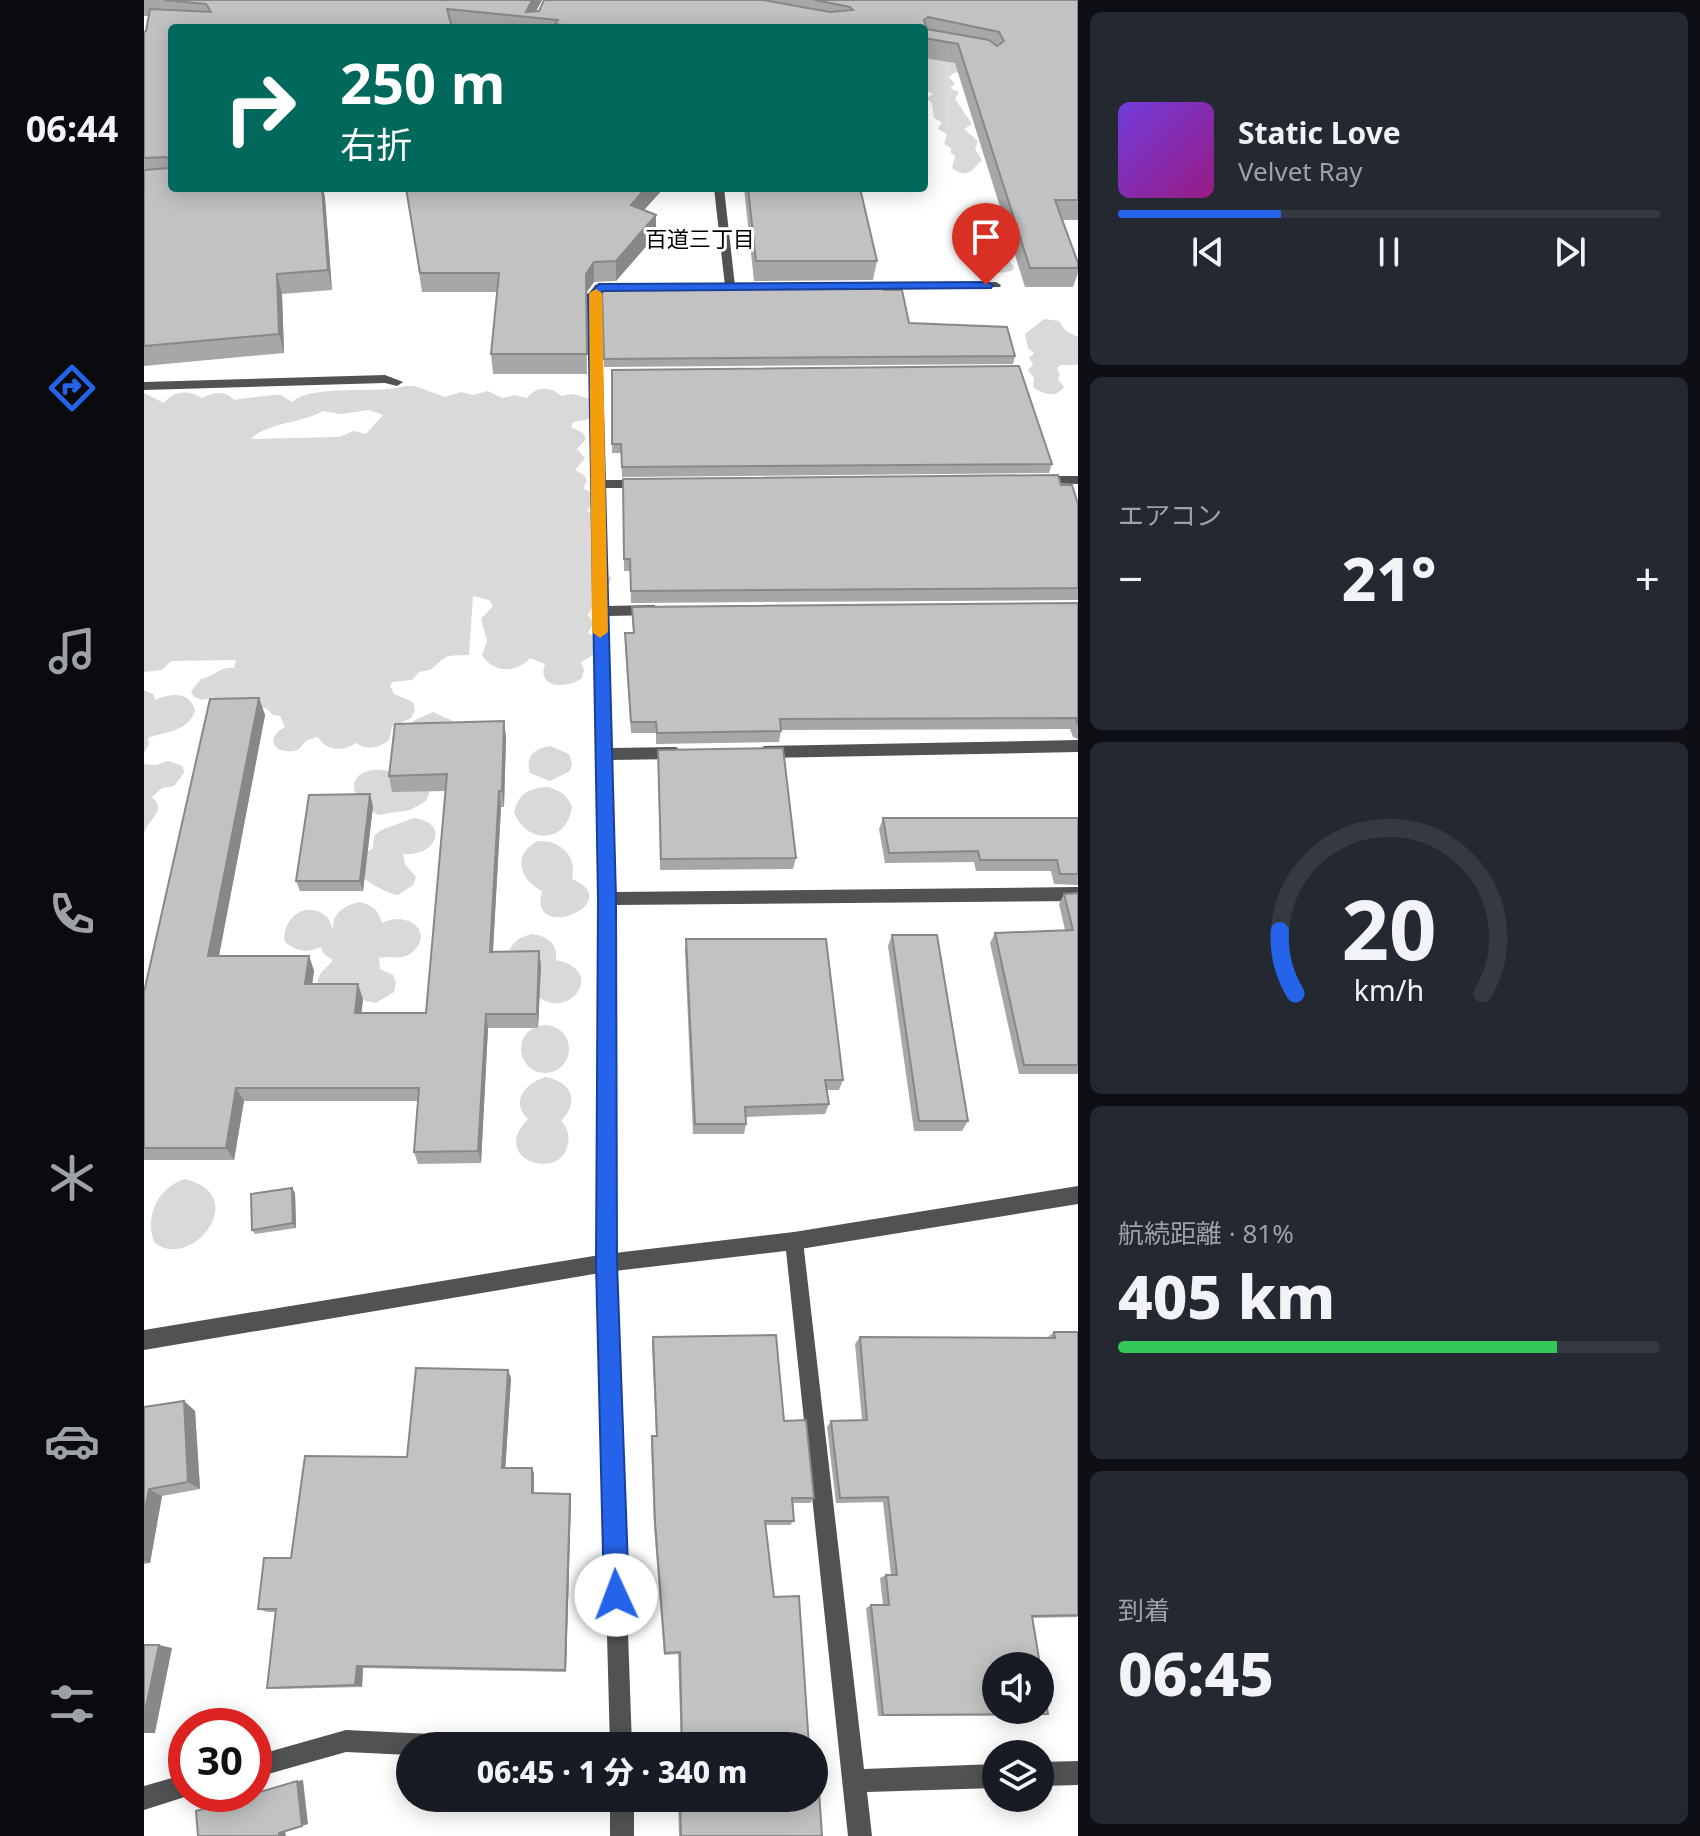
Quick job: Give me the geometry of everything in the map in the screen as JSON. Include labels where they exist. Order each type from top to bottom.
[{"type":"street","points":[[719,192],[730,286]]},
{"type":"street","points":[[851,286],[996,285]]},
{"type":"street","points":[[621,1732],[606,1263],[607,899],[598,484],[604,374],[594,295],[599,287],[789,286]]},
{"type":"street","points":[[144,386],[385,379],[397,382]]},
{"type":"street","points":[[1023,480],[1078,480]]},
{"type":"street","points":[[598,484],[662,483]]},
{"type":"street","points":[[600,611],[675,610]]},
{"type":"street","points":[[749,752],[1078,746]]},
{"type":"street","points":[[602,754],[689,753]]},
{"type":"street","points":[[607,899],[1078,894]]},
{"type":"street","points":[[144,1340],[606,1263],[794,1241],[1078,1195]]},
{"type":"street","points":[[794,1241],[860,1836]]},
{"type":"street","points":[[272,1762],[346,1741],[396,1743]]},
{"type":"street","points":[[1054,1774],[1078,1773]]},
{"type":"street","points":[[854,1781],[982,1776]]},
{"type":"street","points":[[144,1798],[168,1791]]},
{"type":"street","points":[[622,1812],[622,1836]]},
{"type":"shaded area","points":[[953,56],[961,72],[949,77],[955,84],[950,88],[959,92],[955,99],[972,124],[964,129],[978,141],[975,149],[982,160],[966,173],[952,168],[955,156],[951,148],[944,144],[947,134],[938,129],[942,122],[934,118],[928,99],[933,94],[928,92],[928,59]]},
{"type":"shaded area","points":[[990,246],[1009,252],[1008,259],[1014,267],[1012,271],[998,273],[986,267],[987,260],[981,252]]},
{"type":"shaded area","points":[[1044,319],[1059,321],[1066,331],[1078,337],[1078,365],[1061,365],[1057,368],[1058,379],[1064,387],[1053,394],[1033,387],[1034,378],[1028,370],[1033,365],[1029,358],[1034,353],[1028,348],[1025,334]]},
{"type":"shaded area","points":[[415,386],[445,397],[461,392],[474,395],[487,391],[503,398],[515,395],[527,398],[535,391],[544,389],[553,390],[561,396],[573,394],[593,400],[594,415],[573,422],[571,427],[583,433],[586,439],[577,449],[585,458],[575,470],[584,475],[587,481],[583,488],[592,493],[595,500],[587,511],[604,517],[607,524],[597,537],[608,549],[599,561],[611,578],[609,585],[592,593],[594,604],[588,615],[593,623],[588,633],[597,638],[597,653],[581,662],[584,670],[582,678],[569,684],[549,682],[543,672],[545,664],[530,658],[512,669],[498,668],[482,655],[487,641],[481,619],[493,606],[489,600],[473,596],[469,655],[446,657],[430,670],[419,672],[412,680],[392,682],[390,686],[394,694],[413,702],[415,710],[411,718],[392,727],[389,740],[373,748],[356,743],[335,749],[325,745],[318,737],[307,740],[298,750],[284,751],[273,742],[285,727],[280,716],[273,715],[266,708],[217,703],[214,697],[202,700],[194,697],[191,691],[201,679],[234,668],[236,660],[171,661],[162,670],[144,672],[144,393],[164,403],[182,393],[202,398],[223,393],[234,400],[281,395],[292,402],[315,393]],"holes":[[[369,410],[383,415],[366,434],[354,431],[339,437],[251,439],[267,429],[323,411],[341,414]]]},
{"type":"shaded area","points":[[144,690],[153,694],[155,700],[173,695],[184,697],[193,704],[195,711],[187,724],[148,738],[149,744],[144,753]]},
{"type":"shaded area","points":[[433,712],[451,720],[454,728],[426,801],[410,810],[378,815],[356,795],[356,779],[373,770],[392,773],[413,721]]},
{"type":"shaded area","points":[[550,746],[569,754],[572,763],[570,771],[550,781],[530,773],[529,762],[535,751]]},
{"type":"shaded area","points":[[168,761],[183,766],[184,773],[174,786],[162,788],[152,797],[158,811],[144,833],[144,764],[156,765]]},
{"type":"shaded area","points":[[548,787],[563,794],[572,807],[563,828],[546,836],[537,835],[520,823],[514,812],[526,793]]},
{"type":"shaded area","points":[[414,818],[426,821],[433,827],[435,839],[424,850],[403,854],[405,864],[416,877],[413,885],[398,895],[393,894],[360,875],[362,856],[373,848],[374,836],[381,830]]},
{"type":"shaded area","points":[[538,841],[553,843],[566,851],[572,863],[572,879],[586,889],[589,899],[584,908],[560,917],[548,915],[541,907],[542,891],[528,880],[522,866],[524,852]]},
{"type":"shaded area","points":[[359,902],[374,908],[382,923],[402,919],[416,926],[420,932],[418,947],[410,954],[379,958],[380,969],[393,975],[396,983],[394,992],[376,1003],[359,996],[319,990],[319,976],[333,960],[324,954],[321,947],[302,950],[285,942],[286,927],[295,915],[308,910],[323,914],[333,930],[340,911]]},
{"type":"shaded area","points":[[532,934],[550,941],[556,960],[571,965],[579,973],[579,990],[565,1002],[554,1003],[538,996],[508,956],[516,941]]},
{"type":"shaded area","points":[[545,1025],[562,1032],[569,1049],[562,1066],[545,1073],[528,1066],[521,1049],[528,1032]]},
{"type":"shaded area","points":[[546,1077],[562,1083],[571,1100],[567,1114],[561,1121],[569,1137],[563,1156],[542,1164],[521,1155],[516,1145],[518,1133],[528,1119],[520,1106],[520,1099],[532,1083]]},
{"type":"shaded area","points":[[185,1179],[205,1188],[214,1200],[215,1215],[197,1240],[183,1248],[168,1249],[154,1242],[151,1232],[153,1212],[161,1195]]},
{"type":"building","points":[[164,0],[532,0],[526,12],[539,11],[544,0],[763,0],[830,12],[853,10],[815,0],[1078,0],[1078,200],[1055,200],[1078,268],[1030,268],[958,44],[928,39],[928,29],[989,40],[997,46],[1004,41],[999,32],[928,17],[924,20],[925,24],[555,24],[558,20],[447,9],[451,24],[168,24],[168,158],[144,158],[144,32],[150,9],[211,12],[206,4]]},
{"type":"building","points":[[168,168],[168,192],[322,192],[328,270],[277,274],[279,334],[144,346],[144,170]]},
{"type":"building","points":[[407,192],[642,192],[631,205],[656,215],[616,261],[594,262],[586,274],[587,354],[491,354],[499,273],[420,273]]},
{"type":"building","points":[[748,192],[861,192],[877,261],[756,261]]},
{"type":"building","points":[[757,284],[877,284],[884,290],[902,290],[909,323],[1007,327],[1015,356],[604,359],[602,288],[604,285],[603,288],[757,288]]},
{"type":"building","points":[[1019,366],[1052,464],[622,467],[621,444],[612,444],[612,370]]},
{"type":"building","points":[[1058,475],[1061,485],[1072,485],[1078,504],[1078,588],[631,591],[630,559],[624,559],[623,479]]},
{"type":"building","points":[[1078,603],[1078,726],[1076,718],[780,719],[781,731],[657,733],[656,722],[631,722],[625,633],[634,633],[632,607]]},
{"type":"building","points":[[259,698],[208,956],[309,956],[305,984],[358,984],[355,1013],[426,1013],[447,774],[389,776],[395,724],[504,721],[490,952],[539,951],[537,1014],[486,1014],[478,1151],[414,1152],[419,1088],[236,1088],[226,1148],[144,1148],[144,992],[210,699]]},
{"type":"building","points":[[783,748],[796,858],[661,859],[658,750]]},
{"type":"building","points":[[370,794],[360,881],[296,881],[309,795]]},
{"type":"building","points":[[883,818],[1078,818],[1078,874],[1060,874],[1057,860],[980,860],[978,851],[889,853]]},
{"type":"building","points":[[1078,893],[1078,1065],[1024,1065],[995,933],[1073,930],[1064,894]]},
{"type":"building","points":[[892,935],[937,935],[968,1121],[919,1121]]},
{"type":"building","points":[[686,939],[826,939],[843,1080],[825,1080],[829,1104],[745,1107],[746,1124],[695,1124]]},
{"type":"building","points":[[292,1188],[293,1223],[252,1230],[251,1194]]},
{"type":"building","points":[[1054,1332],[1078,1332],[1078,1615],[1032,1616],[1038,1652],[982,1652],[982,1714],[883,1715],[871,1605],[889,1605],[886,1575],[897,1575],[888,1497],[840,1498],[831,1421],[867,1420],[860,1337],[1055,1338]]},
{"type":"building","points":[[776,1335],[784,1421],[806,1420],[814,1498],[792,1498],[794,1521],[765,1521],[774,1597],[799,1596],[808,1732],[682,1732],[680,1652],[665,1653],[655,1522],[652,1436],[657,1436],[653,1337]]},
{"type":"building","points":[[416,1368],[508,1370],[502,1468],[532,1468],[532,1493],[570,1494],[565,1670],[357,1666],[355,1685],[267,1688],[276,1609],[258,1609],[264,1558],[291,1558],[305,1456],[407,1457]]},
{"type":"building","points":[[184,1401],[188,1482],[149,1489],[144,1515],[144,1407]]},
{"type":"building","points":[[144,1645],[159,1645],[144,1716]]},
{"type":"building","points":[[297,1781],[302,1826],[279,1833],[279,1836],[198,1836],[196,1812],[272,1812],[272,1788]]},
{"type":"building","points":[[680,1812],[820,1812],[822,1836],[681,1836]]},
{"type":"slow traffic","points":[[596,293],[600,632]]},
{"type":"district","name":"百道三丁目","points":[[700,238]]},
{"type":"route","points":[[616,1595],[606,1263],[607,899],[594,295],[599,287],[986,285]]}]
